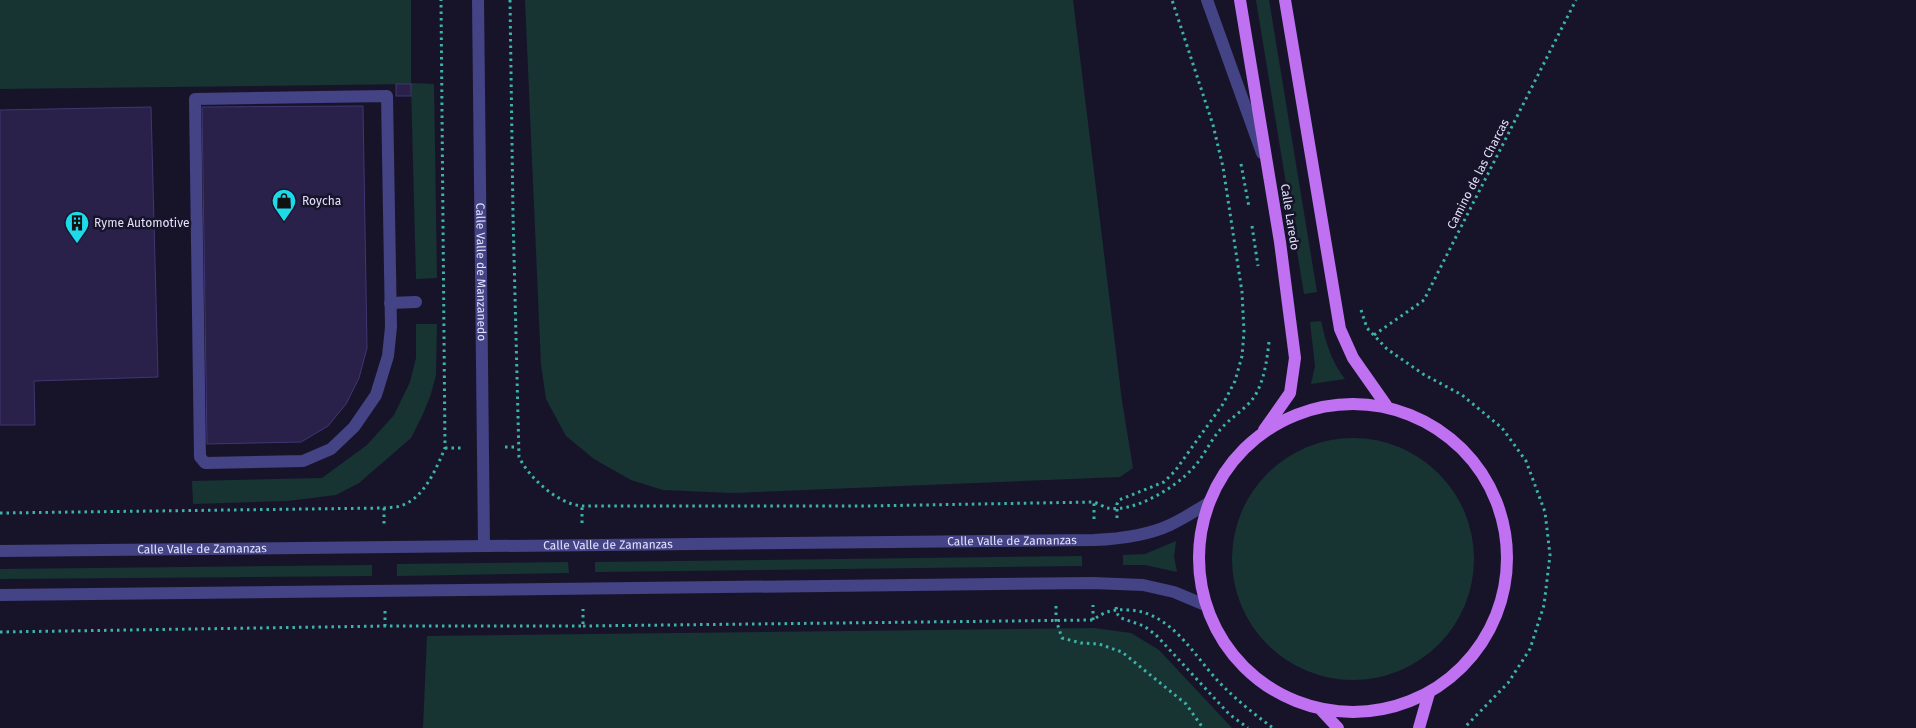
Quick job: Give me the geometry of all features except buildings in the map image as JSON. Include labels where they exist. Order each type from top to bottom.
[{"type":"main road","name":"Calle Laredo","points":[[1240,0],[1280,242],[1295,358],[1290,393],[1263,432]]},
{"type":"main road","points":[[1285,0],[1340,329],[1354,358],[1386,405]]},
{"type":"main road","points":[[1340,404],[1386,405],[1422,419],[1456,443],[1484,475],[1502,513],[1508,554],[1504,596],[1488,635],[1463,668],[1429,693],[1396,707],[1360,713],[1322,711],[1284,697],[1250,674],[1223,642],[1205,605],[1198,572],[1199,538],[1207,504],[1230,464],[1263,432],[1300,413],[1324,407],[1340,404]]},
{"type":"main road","points":[[1419,728],[1429,693]]},
{"type":"main road","points":[[1322,711],[1338,728]]},
{"type":"street","name":"Calle Valle de Manzanedo","points":[[478,0],[484,546]]},
{"type":"street","points":[[1207,0],[1268,171]]},
{"type":"street","points":[[387,96],[390,303],[391,327],[388,356],[376,395],[354,427],[330,449],[303,462],[205,463],[200,457],[195,99],[387,96]]},
{"type":"street","points":[[390,303],[416,302]]},
{"type":"street","name":"Calle Valle de Zamanzas","points":[[0,551],[1117,539],[1141,535],[1170,525],[1207,504]]},
{"type":"street","points":[[0,595],[1117,583],[1144,585],[1174,592],[1205,605]]},
{"type":"path","points":[[0,513],[384,508],[400,506],[421,493],[437,468],[445,448],[441,0]]},
{"type":"path","points":[[510,0],[512,215],[519,457],[525,469],[560,500],[582,506],[865,506],[1094,502],[1107,508],[1117,509],[1149,500],[1168,490],[1193,469],[1220,430],[1239,414],[1258,392],[1266,366],[1269,340]]},
{"type":"path","points":[[1117,539],[1117,509],[1119,500],[1164,482],[1176,471],[1223,404],[1235,381],[1242,356],[1244,332],[1242,292],[1223,167],[1213,125],[1172,0]]},
{"type":"path","name":"Camino de las Charcas","points":[[1374,335],[1424,300],[1576,0]]},
{"type":"path","points":[[1240,157],[1251,214]]},
{"type":"path","points":[[1252,222],[1259,268]]},
{"type":"path","points":[[1361,307],[1367,328],[1387,349],[1423,374],[1462,395],[1502,428],[1526,461],[1545,512],[1550,556],[1544,605],[1530,649],[1508,683],[1464,728]]},
{"type":"path","points":[[581,545],[582,506]]},
{"type":"path","points":[[1117,583],[1116,610],[1121,618],[1144,626],[1156,635],[1229,714],[1248,728]]},
{"type":"path","points":[[582,588],[583,626]]},
{"type":"path","points":[[0,632],[385,626],[583,626],[1093,620],[1103,612],[1133,610],[1156,617],[1176,632],[1218,681],[1249,710],[1273,728]]},
{"type":"path","points":[[1056,620],[1062,638],[1082,643],[1099,644],[1122,652],[1186,704],[1203,728]]},
{"type":"green space","points":[[0,0],[411,0],[411,83],[434,84],[437,278],[416,279],[411,84],[0,89]]},
{"type":"green space","points":[[525,0],[1073,0],[1122,401],[1133,468],[1120,477],[734,493],[663,490],[631,480],[594,459],[566,436],[546,399],[541,365]]},
{"type":"green space","points":[[1256,0],[1269,0],[1317,292],[1304,294]]},
{"type":"green space","points":[[1321,321],[1330,352],[1345,379],[1311,384],[1315,366],[1310,322]]},
{"type":"green space","points":[[416,324],[437,324],[436,375],[430,397],[411,438],[359,483],[336,495],[288,501],[193,504],[192,481],[322,478],[367,445],[394,415],[410,382],[416,358]]},
{"type":"green space","points":[[1353,438],[1388,443],[1410,452],[1430,466],[1446,482],[1460,502],[1469,524],[1474,559],[1469,594],[1460,616],[1446,636],[1430,652],[1410,666],[1388,675],[1353,680],[1318,675],[1296,666],[1276,652],[1260,636],[1246,616],[1237,594],[1232,559],[1237,524],[1246,502],[1260,482],[1276,466],[1296,452],[1318,443]]},
{"type":"green space","points":[[1176,541],[1174,557],[1177,572],[1145,565],[1123,565],[1123,555],[1145,554]]},
{"type":"green space","points":[[1082,556],[1082,566],[595,572],[595,562]]},
{"type":"green space","points":[[568,562],[569,573],[397,576],[397,564]]},
{"type":"green space","points":[[372,565],[372,576],[0,579],[0,569]]},
{"type":"green space","points":[[1094,628],[1131,633],[1159,650],[1232,728],[423,728],[427,636]]},
{"type":"place","name":"Roycha","points":[[284,222]]},
{"type":"place","name":"Ryme Automotive","points":[[77,244]]}]
